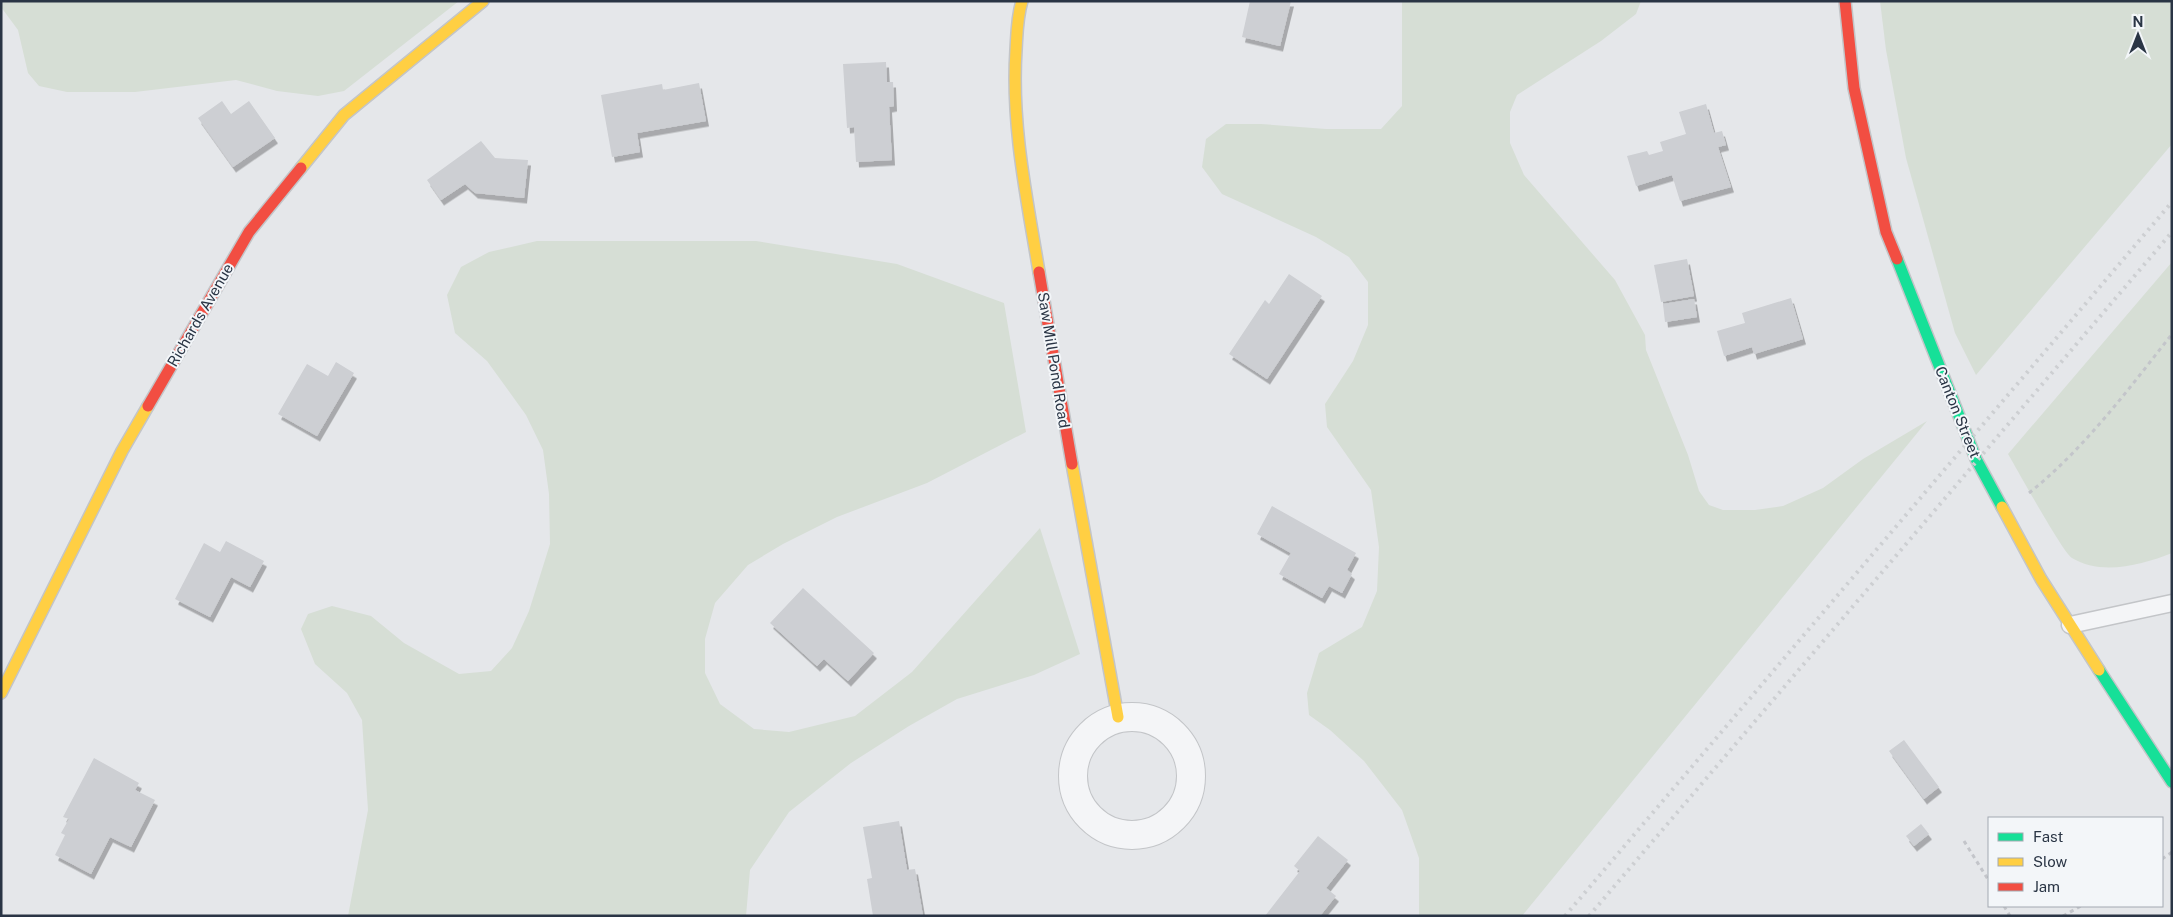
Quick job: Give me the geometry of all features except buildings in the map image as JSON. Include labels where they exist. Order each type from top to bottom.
[{"type":"street","name":"Richards Avenue","points":[[1,693],[122,451],[249,232],[344,115],[483,1]]},
{"type":"street","name":"Saw Mill Pond Road","points":[[1022,1],[1018,15],[1014,75],[1018,144],[1069,447],[1118,717]]},
{"type":"street","name":"Canton Street","points":[[1845,1],[1854,88],[1886,232],[1976,459],[2041,579],[2172,782]]},
{"type":"street","points":[[1118,717],[1150,718],[1178,736],[1189,755],[1193,777],[1188,799],[1178,816],[1159,830],[1138,836],[1124,835],[1098,825],[1084,812],[1072,784],[1076,754],[1086,737],[1118,717]]},
{"type":"lane","points":[[2070,624],[2172,603]]},
{"type":"path","points":[[2005,512],[2055,472],[2117,403],[2172,334]]},
{"type":"path","points":[[1964,841],[1988,879]]},
{"type":"path","points":[[2063,916],[2079,907]]},
{"type":"shaded area","points":[[1,1],[459,1],[344,91],[318,96],[277,91],[236,80],[135,92],[67,92],[39,86],[28,73],[18,30],[1,7]]},
{"type":"shaded area","points":[[1402,1],[1641,1],[1636,14],[1601,41],[1517,95],[1510,112],[1510,143],[1524,175],[1615,280],[1645,335],[1646,350],[1688,455],[1699,491],[1709,505],[1723,510],[1755,510],[1783,506],[1823,488],[1863,459],[1927,421],[1522,916],[1419,916],[1419,858],[1402,810],[1364,761],[1330,730],[1309,715],[1307,693],[1319,653],[1362,627],[1377,591],[1379,547],[1371,490],[1327,427],[1325,404],[1353,361],[1368,325],[1368,282],[1349,257],[1316,237],[1222,194],[1202,167],[1206,139],[1226,124],[1261,124],[1326,129],[1381,129],[1402,106]]},
{"type":"shaded area","points":[[1880,1],[2172,1],[2172,144],[1976,375],[1955,333],[1906,158],[1886,50]]},
{"type":"shaded area","points":[[537,241],[756,241],[897,264],[1004,303],[1026,432],[927,483],[837,517],[783,544],[748,565],[715,603],[705,639],[705,673],[720,704],[754,729],[789,732],[855,716],[912,672],[1040,528],[1080,654],[1034,675],[957,699],[909,726],[851,763],[789,812],[750,870],[746,916],[348,916],[368,810],[362,720],[347,693],[315,664],[301,629],[308,614],[332,606],[371,616],[404,643],[459,674],[491,671],[512,648],[529,611],[550,544],[549,494],[543,450],[526,415],[487,361],[455,333],[447,295],[461,267],[489,252]]},
{"type":"shaded area","points":[[2172,262],[2172,553],[2135,565],[2122,567],[2096,566],[2083,563],[2072,558],[2059,542],[2008,454]]},
{"type":"railway","points":[[1565,916],[2172,202]]},
{"type":"railway","points":[[1589,916],[2172,232]]},
{"type":"traffic: fast","points":[[1897,259],[1976,459],[2002,507]]},
{"type":"traffic: fast","points":[[2099,670],[2172,782]]},
{"type":"traffic: slow","points":[[301,168],[344,115],[483,1]]},
{"type":"traffic: slow","points":[[1022,1],[1017,31],[1016,106],[1021,162],[1039,272]]},
{"type":"traffic: slow","points":[[1,693],[122,451],[148,406]]},
{"type":"traffic: slow","points":[[1072,464],[1118,717]]},
{"type":"traffic: slow","points":[[2002,507],[2041,579],[2099,670]]},
{"type":"traffic: jam","points":[[1845,1],[1854,88],[1886,232],[1897,259]]},
{"type":"traffic: jam","points":[[148,406],[249,232],[301,168]]},
{"type":"traffic: jam","points":[[1039,272],[1072,464]]}]
